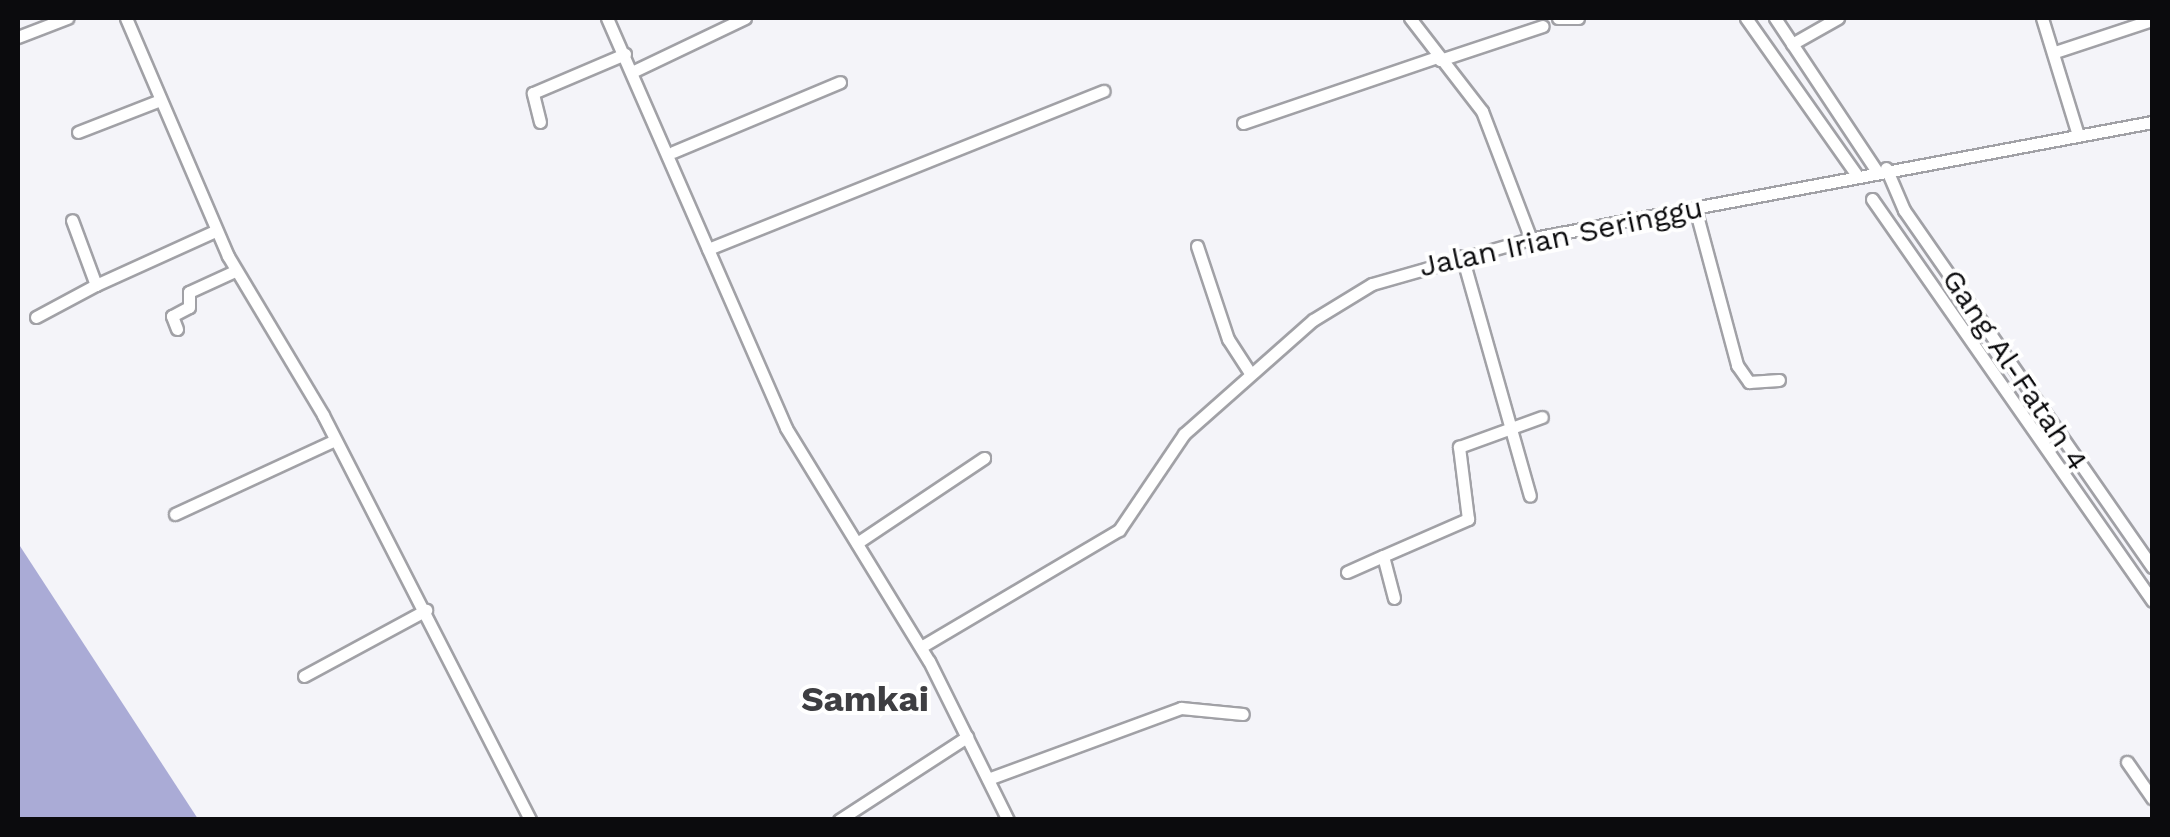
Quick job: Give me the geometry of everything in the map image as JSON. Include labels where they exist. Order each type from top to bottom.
[{"type":"street","points":[[18,38],[67,18]]},
{"type":"street","points":[[126,18],[235,270],[336,440],[530,820]]},
{"type":"street","points":[[607,18],[673,152],[708,249],[786,428],[921,647],[1008,820]]},
{"type":"street","points":[[634,71],[745,18]]},
{"type":"street","points":[[1410,18],[1482,112],[1530,239]]},
{"type":"street","points":[[1558,18],[1578,18]]},
{"type":"street","points":[[1746,18],[1872,171]]},
{"type":"street","points":[[1775,18],[1872,171]]},
{"type":"street","points":[[1792,44],[1838,18]]},
{"type":"street","points":[[2042,18],[2078,135]]},
{"type":"street","points":[[2054,52],[2152,20]]},
{"type":"street","points":[[1243,123],[1543,26]]},
{"type":"street","points":[[540,122],[533,93],[626,54]]},
{"type":"street","points":[[673,152],[840,82]]},
{"type":"street","points":[[708,249],[1104,91]]},
{"type":"street","points":[[78,132],[160,100]]},
{"type":"street","name":"Jalan Irian Seringgu","points":[[921,647],[1118,530],[1184,434],[1250,374],[1350,296],[1462,256],[1530,239],[1872,171],[2152,122]]},
{"type":"street","name":"Gang Al-Fatah 4","points":[[1872,171],[1904,210],[2152,567]]},
{"type":"street","points":[[1872,199],[2152,602]]},
{"type":"street","points":[[1694,208],[1737,365],[1749,382],[1779,380]]},
{"type":"street","points":[[72,220],[96,285]]},
{"type":"street","points":[[36,317],[96,285],[216,231]]},
{"type":"street","points":[[1197,246],[1228,339],[1250,374]]},
{"type":"street","points":[[1462,256],[1530,496]]},
{"type":"street","points":[[177,329],[172,316],[189,307],[190,292],[235,270]]},
{"type":"street","points":[[1347,572],[1465,523],[1459,446],[1542,417]]},
{"type":"street","points":[[175,514],[336,440]]},
{"type":"street","points":[[857,543],[984,458]]},
{"type":"street","points":[[1382,556],[1394,598]]},
{"type":"street","points":[[304,676],[426,610]]},
{"type":"street","points":[[988,779],[1181,708],[1243,714]]},
{"type":"street","points":[[839,820],[968,737]]},
{"type":"street","points":[[2126,762],[2152,798]]},
{"type":"water","points":[[18,543],[198,819],[18,819]]},
{"type":"district","name":"Samkai","points":[[865,699]]}]
